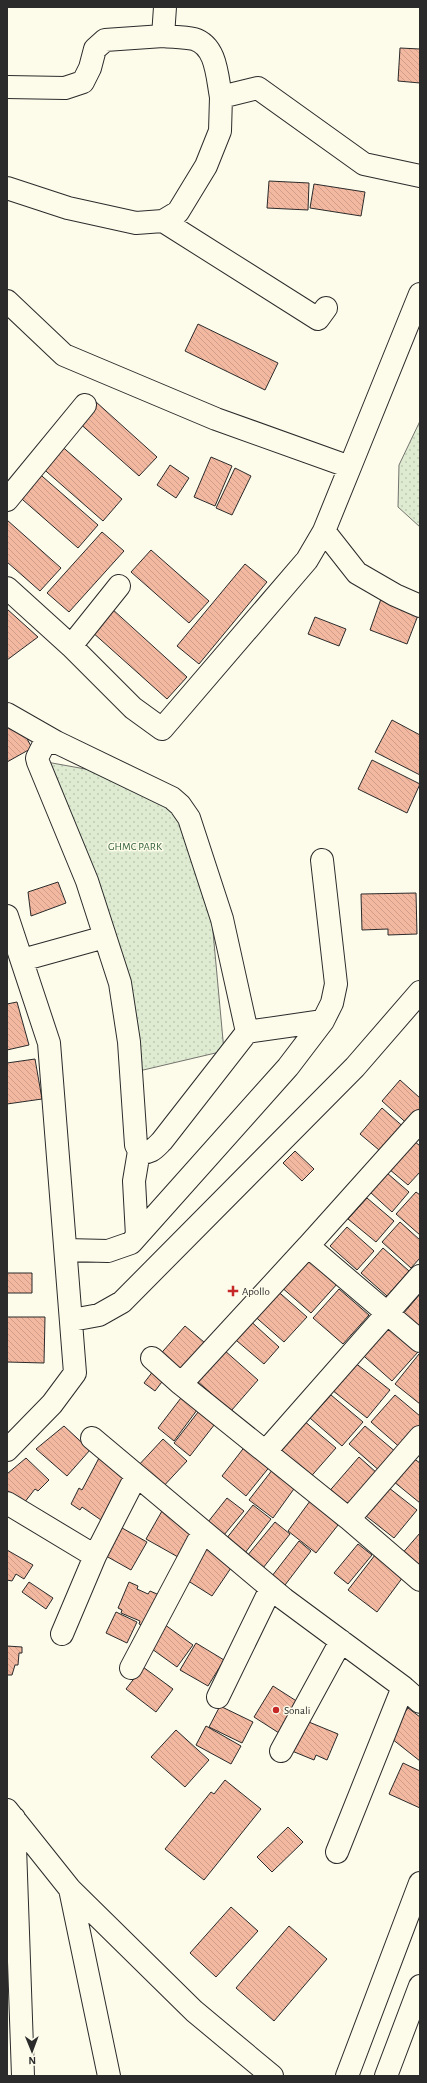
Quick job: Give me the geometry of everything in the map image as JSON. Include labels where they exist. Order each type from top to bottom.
[{"type":"street","points":[[163,36],[165,7]]},
{"type":"street","points":[[7,87],[65,88],[83,82],[90,68],[95,49],[105,40],[163,36],[194,39],[205,44],[214,57],[221,97],[220,131],[206,166],[178,212],[163,221],[136,223],[68,208],[7,188]]},
{"type":"street","points":[[221,97],[258,88],[364,164],[420,176]]},
{"type":"street","points":[[163,221],[318,319],[326,308]]},
{"type":"street","points":[[7,588],[71,646],[133,708],[162,729],[307,560],[324,531],[420,294]]},
{"type":"street","points":[[7,301],[64,355],[216,419],[350,467]]},
{"type":"street","points":[[7,500],[86,405]]},
{"type":"street","points":[[324,531],[357,573],[395,595],[420,606]]},
{"type":"street","points":[[71,646],[119,586]]},
{"type":"street","points":[[7,714],[56,742],[172,798],[189,818],[222,918],[247,1032]]},
{"type":"street","points":[[56,742],[44,744],[37,758],[38,762],[87,881],[120,983],[127,1029],[136,1145],[140,1151],[134,1181],[137,1236]]},
{"type":"street","points":[[66,1250],[108,1251],[131,1243],[288,1067],[323,1021],[332,1003],[336,984],[322,860]]},
{"type":"street","points":[[7,916],[49,1044],[75,1373],[52,1404],[7,1450]]},
{"type":"street","points":[[22,960],[105,937]]},
{"type":"street","points":[[72,1320],[98,1315],[122,1302],[355,1067],[420,992]]},
{"type":"street","points":[[140,1151],[152,1151],[162,1142],[247,1032],[323,1021]]},
{"type":"street","points":[[181,1384],[308,1246],[417,1131]]},
{"type":"street","points":[[308,1246],[420,1341]]},
{"type":"street","points":[[266,1451],[420,1276]]},
{"type":"street","points":[[152,1358],[181,1384],[350,1519],[420,1580]]},
{"type":"street","points":[[350,1519],[420,1437]]},
{"type":"street","points":[[92,1438],[271,1588],[403,1687],[420,1702]]},
{"type":"street","points":[[62,1634],[95,1556],[136,1476]]},
{"type":"street","points":[[7,1503],[95,1556]]},
{"type":"street","points":[[131,1668],[203,1532]]},
{"type":"street","points":[[218,1697],[271,1588]]},
{"type":"street","points":[[281,1751],[341,1641]]},
{"type":"street","points":[[337,1852],[403,1687]]},
{"type":"street","points":[[11,1814],[70,1889],[194,2011],[272,2076]]},
{"type":"street","points":[[11,1814],[23,2076]]},
{"type":"street","points":[[347,2076],[420,1883]]},
{"type":"street","points":[[70,1889],[109,2076]]},
{"type":"street","points":[[386,2076],[420,1986]]},
{"type":"green space","points":[[420,421],[420,527],[398,507],[399,465]]},
{"type":"green space","name":"GHMC PARK","points":[[41,761],[113,774],[178,811],[211,910],[224,1051],[139,1071]]},
{"type":"building","points":[[400,48],[420,49],[420,83],[398,81]]},
{"type":"building","points":[[269,181],[309,183],[308,210],[267,208]]},
{"type":"building","points":[[314,184],[365,192],[361,216],[310,208]]},
{"type":"building","points":[[198,324],[278,363],[265,390],[185,351]]},
{"type":"building","points":[[95,401],[157,457],[139,476],[77,421]]},
{"type":"building","points":[[58,443],[122,499],[103,521],[39,465]]},
{"type":"building","points":[[211,457],[232,466],[215,506],[194,497]]},
{"type":"building","points":[[170,465],[189,478],[176,498],[157,485]]},
{"type":"building","points":[[235,468],[251,476],[232,515],[216,508]]},
{"type":"building","points":[[35,470],[98,525],[78,548],[15,493]]},
{"type":"building","points":[[7,520],[61,568],[40,591],[7,562]]},
{"type":"building","points":[[102,532],[124,551],[69,612],[47,593]]},
{"type":"building","points":[[151,550],[209,601],[189,623],[131,572]]},
{"type":"building","points":[[245,564],[267,582],[199,664],[177,646]]},
{"type":"building","points":[[382,596],[420,610],[407,644],[370,630]]},
{"type":"building","points":[[111,608],[187,677],[167,699],[91,631]]},
{"type":"building","points":[[7,609],[38,637],[7,660]]},
{"type":"building","points":[[315,617],[346,629],[339,646],[308,634]]},
{"type":"building","points":[[17,720],[32,748],[7,762],[7,725]]},
{"type":"building","points":[[392,720],[420,735],[420,775],[375,752]]},
{"type":"building","points":[[372,760],[420,784],[407,813],[358,789]]},
{"type":"building","points":[[58,882],[66,903],[31,916],[28,892]]},
{"type":"building","points":[[416,893],[417,934],[388,935],[388,929],[362,930],[361,894]]},
{"type":"building","points":[[17,1002],[29,1045],[7,1050],[7,1004]]},
{"type":"building","points":[[35,1059],[42,1099],[7,1104],[7,1063]]},
{"type":"building","points":[[400,1080],[420,1098],[420,1119],[412,1128],[382,1101]]},
{"type":"building","points":[[382,1108],[407,1130],[385,1155],[360,1134]]},
{"type":"building","points":[[413,1140],[420,1146],[420,1172],[408,1185],[389,1169]]},
{"type":"building","points":[[295,1151],[314,1169],[302,1181],[283,1163]]},
{"type":"building","points":[[387,1173],[409,1192],[392,1212],[370,1192]]},
{"type":"building","points":[[416,1192],[420,1195],[420,1235],[396,1214]]},
{"type":"building","points":[[367,1198],[394,1221],[376,1242],[348,1219]]},
{"type":"building","points":[[400,1222],[420,1240],[420,1258],[411,1268],[382,1242]]},
{"type":"building","points":[[347,1227],[374,1251],[357,1270],[330,1246]]},
{"type":"building","points":[[383,1248],[409,1271],[387,1296],[361,1273]]},
{"type":"building","points":[[307,1256],[338,1283],[311,1313],[280,1286]]},
{"type":"building","points":[[7,1273],[32,1273],[32,1293],[7,1293]]},
{"type":"building","points":[[273,1287],[307,1317],[284,1342],[251,1313]]},
{"type":"building","points":[[339,1289],[369,1315],[343,1344],[313,1318]]},
{"type":"building","points":[[420,1294],[420,1329],[403,1314]]},
{"type":"building","points":[[7,1317],[45,1317],[44,1363],[7,1362]]},
{"type":"building","points":[[246,1317],[279,1347],[264,1364],[230,1335]]},
{"type":"building","points":[[383,1321],[418,1352],[392,1381],[357,1350]]},
{"type":"building","points":[[185,1326],[211,1348],[183,1380],[157,1358]]},
{"type":"building","points":[[224,1350],[258,1380],[231,1411],[197,1381]]},
{"type":"building","points":[[419,1354],[420,1355],[420,1404],[395,1384]]},
{"type":"building","points":[[354,1362],[390,1390],[367,1418],[332,1390]]},
{"type":"building","points":[[157,1366],[168,1374],[155,1391],[144,1383]]},
{"type":"building","points":[[184,1394],[200,1406],[174,1441],[158,1428]]},
{"type":"building","points":[[331,1395],[363,1422],[342,1446],[310,1418]]},
{"type":"building","points":[[395,1395],[420,1416],[420,1431],[403,1450],[371,1422]]},
{"type":"building","points":[[202,1407],[218,1420],[190,1456],[174,1443]]},
{"type":"building","points":[[303,1420],[336,1448],[307,1481],[275,1453]]},
{"type":"building","points":[[64,1426],[90,1450],[67,1476],[36,1449]]},
{"type":"building","points":[[365,1426],[397,1453],[381,1472],[349,1444]]},
{"type":"building","points":[[163,1439],[187,1461],[160,1490],[136,1468]]},
{"type":"building","points":[[246,1445],[271,1465],[246,1496],[222,1476]]},
{"type":"building","points":[[359,1457],[377,1473],[343,1511],[326,1495]]},
{"type":"building","points":[[26,1458],[49,1480],[38,1491],[35,1489],[24,1503],[7,1491],[7,1474]]},
{"type":"building","points":[[99,1458],[127,1479],[104,1522],[82,1507],[80,1510],[71,1504],[79,1488],[82,1490]]},
{"type":"building","points":[[413,1458],[420,1463],[420,1503],[393,1481]]},
{"type":"building","points":[[273,1469],[296,1486],[273,1518],[249,1500]]},
{"type":"building","points":[[384,1484],[417,1510],[394,1538],[361,1512]]},
{"type":"building","points":[[313,1497],[342,1520],[316,1553],[288,1531]]},
{"type":"building","points":[[227,1498],[244,1511],[224,1535],[208,1522]]},
{"type":"building","points":[[253,1505],[271,1519],[245,1553],[226,1539]]},
{"type":"building","points":[[162,1511],[194,1529],[178,1557],[146,1539]]},
{"type":"building","points":[[275,1522],[290,1534],[263,1568],[247,1556]]},
{"type":"building","points":[[115,1524],[147,1542],[131,1570],[99,1552]]},
{"type":"building","points":[[420,1533],[420,1574],[400,1556]]},
{"type":"building","points":[[299,1541],[311,1551],[285,1585],[272,1576]]},
{"type":"building","points":[[358,1544],[372,1555],[348,1584],[334,1573]]},
{"type":"building","points":[[203,1545],[233,1565],[212,1596],[182,1577]]},
{"type":"building","points":[[7,1550],[33,1565],[24,1579],[16,1574],[12,1581],[7,1580]]},
{"type":"building","points":[[375,1555],[403,1577],[377,1612],[348,1590]]},
{"type":"building","points":[[29,1582],[53,1598],[46,1609],[22,1592]]},
{"type":"building","points":[[129,1582],[138,1586],[137,1589],[148,1594],[150,1591],[164,1597],[151,1629],[139,1624],[140,1621],[121,1613],[122,1610],[118,1608]]},
{"type":"building","points":[[116,1612],[137,1622],[127,1643],[106,1633]]},
{"type":"building","points":[[161,1622],[193,1645],[177,1667],[145,1644]]},
{"type":"building","points":[[196,1643],[224,1660],[208,1686],[180,1670]]},
{"type":"building","points":[[7,1646],[22,1647],[22,1653],[19,1653],[18,1665],[15,1665],[12,1675],[7,1675]]},
{"type":"building","points":[[143,1667],[173,1689],[156,1712],[126,1689]]},
{"type":"building","name":"Sonali","points":[[273,1686],[298,1702],[279,1733],[254,1717]]},
{"type":"building","points":[[220,1706],[253,1722],[242,1743],[209,1727]]},
{"type":"building","points":[[408,1708],[420,1717],[420,1761],[387,1735]]},
{"type":"building","points":[[304,1720],[338,1734],[327,1760],[316,1755],[314,1760],[292,1751]]},
{"type":"building","points":[[206,1726],[241,1746],[231,1764],[196,1745]]},
{"type":"building","points":[[176,1730],[209,1760],[185,1787],[151,1757]]},
{"type":"building","points":[[403,1763],[420,1771],[420,1808],[389,1794]]},
{"type":"building","points":[[225,1780],[261,1809],[204,1880],[165,1849],[211,1792],[214,1794]]},
{"type":"building","points":[[288,1827],[303,1842],[272,1872],[257,1857]]},
{"type":"building","points":[[231,1907],[258,1931],[216,1977],[190,1953]]},
{"type":"building","points":[[289,1926],[327,1959],[274,2021],[236,1988]]},
{"type":"place","name":"Apollo","points":[[233,1291]]},
{"type":"place","name":"Sonali","points":[[276,1710]]}]
